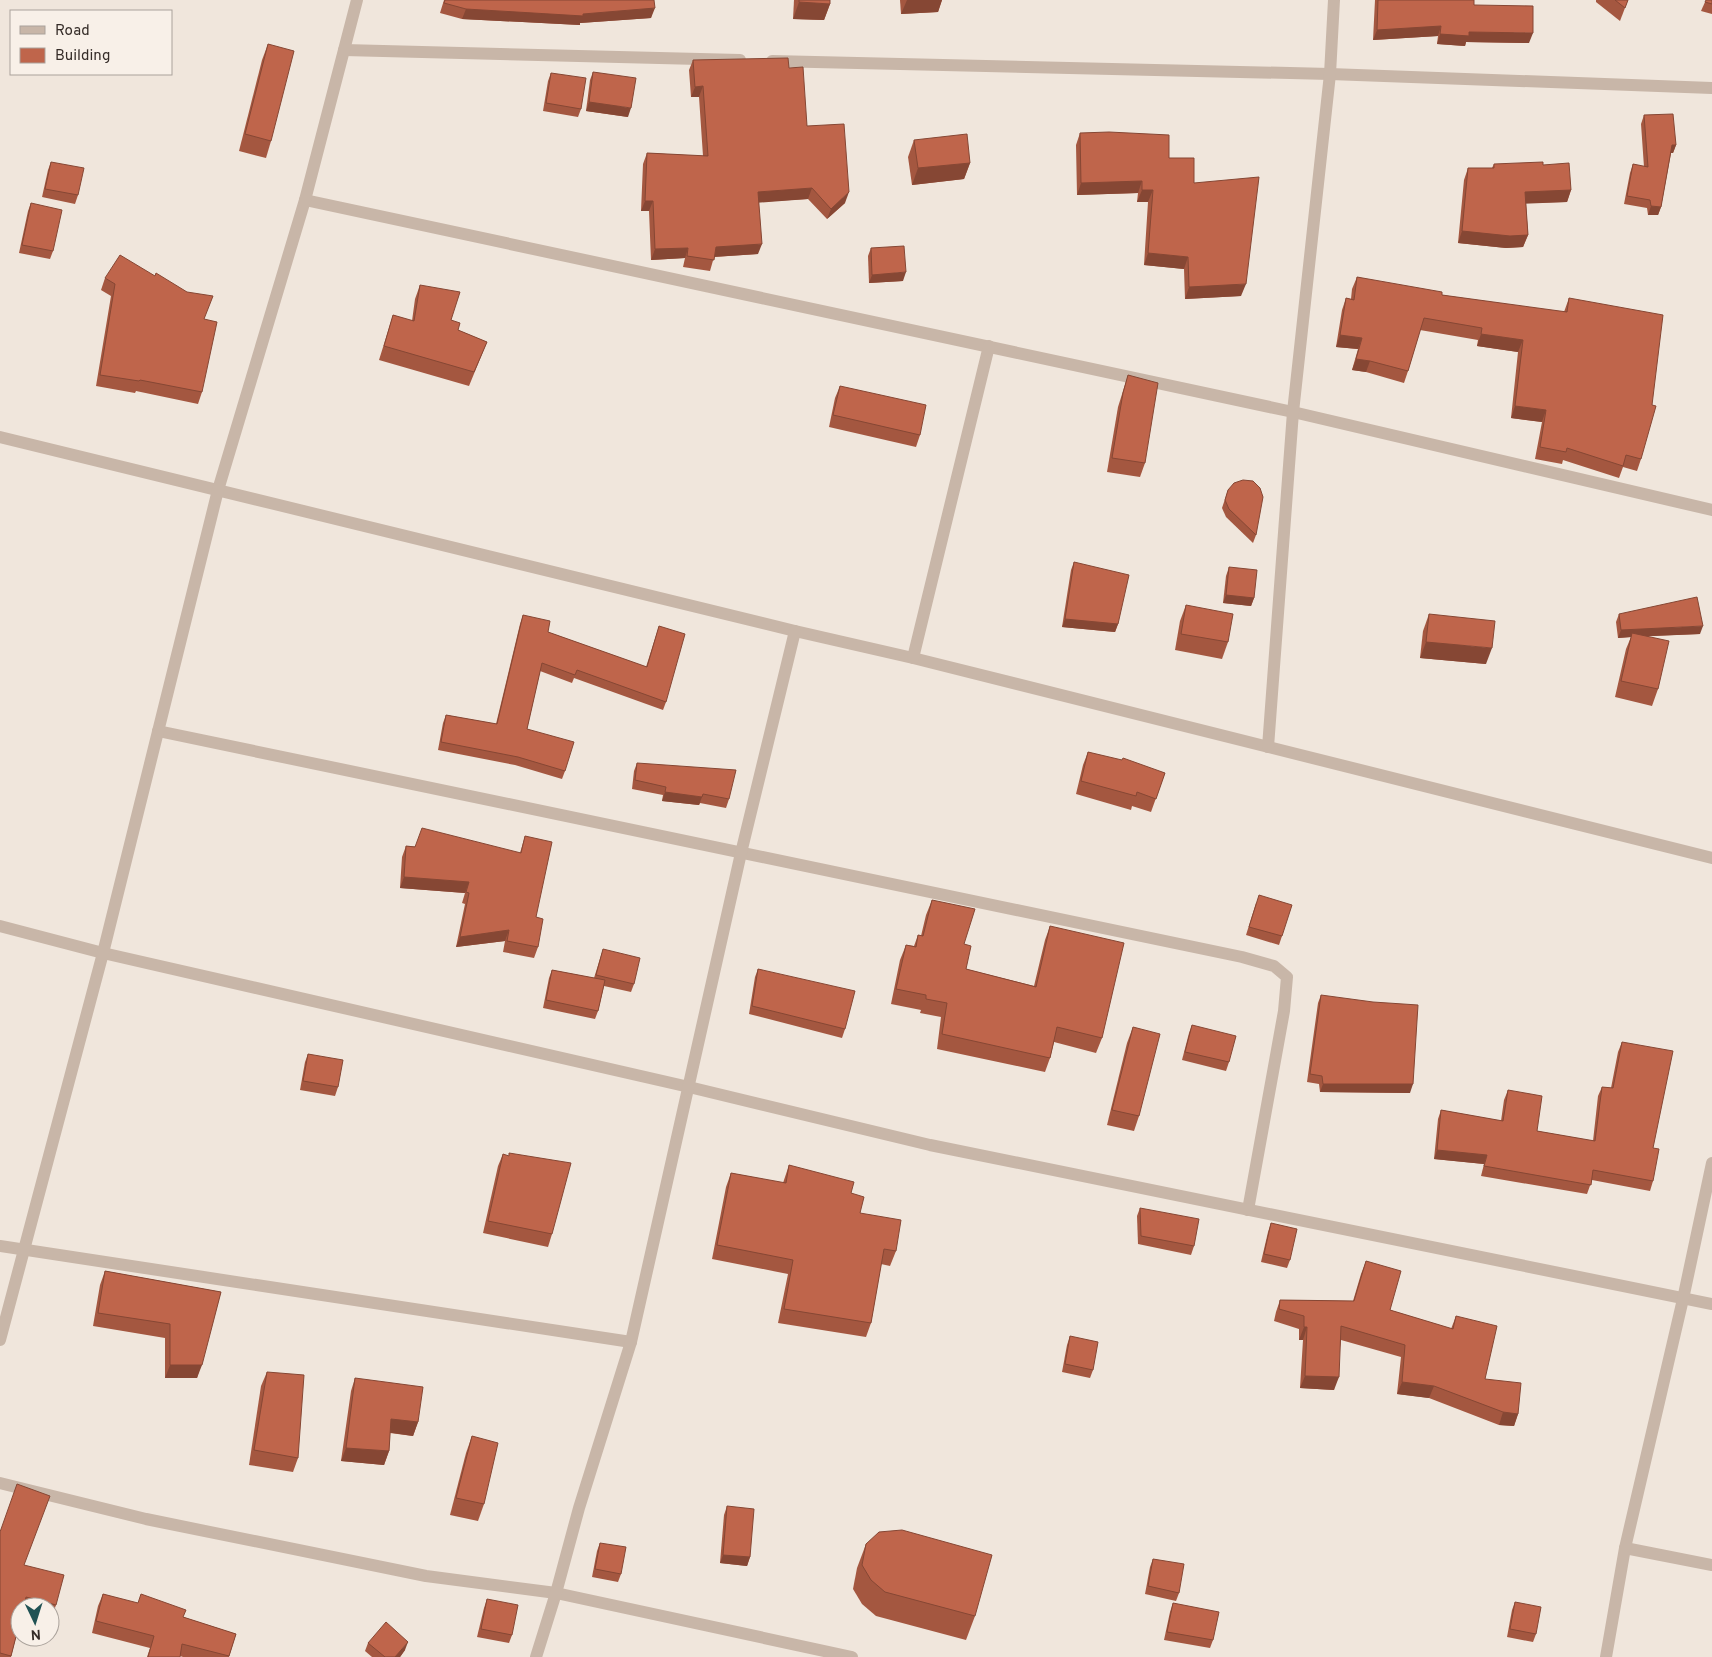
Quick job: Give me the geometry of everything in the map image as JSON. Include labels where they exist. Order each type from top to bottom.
[{"type":"street","points":[[0,1340],[104,953],[218,490],[305,200],[357,0]]},
{"type":"street","points":[[1268,747],[1293,412],[1330,74],[1334,0]]},
{"type":"street","points":[[344,50],[1330,74],[1712,88]]},
{"type":"street","points":[[305,200],[1293,412],[1712,510]]},
{"type":"street","points":[[913,658],[989,346]]},
{"type":"street","points":[[0,437],[795,631],[913,658],[1712,858]]},
{"type":"street","points":[[536,1657],[556,1594],[579,1508],[631,1342],[741,853],[795,631]]},
{"type":"street","points":[[158,731],[1242,957],[1274,966],[1287,977],[1284,1011],[1248,1210]]},
{"type":"street","points":[[0,926],[104,953],[689,1087],[930,1145],[1712,1304]]},
{"type":"street","points":[[1606,1657],[1625,1548],[1683,1299],[1712,1163]]},
{"type":"street","points":[[0,1246],[330,1294],[631,1342]]},
{"type":"street","points":[[0,1483],[146,1518],[426,1576],[556,1594],[852,1657]]},
{"type":"street","points":[[1625,1548],[1712,1565]]},
{"type":"building","points":[[445,0],[654,0],[655,8],[583,14],[583,16],[466,9],[444,3]]},
{"type":"building","points":[[799,0],[830,0],[830,4],[799,2]]},
{"type":"building","points":[[1378,0],[1474,0],[1474,5],[1533,6],[1533,33],[1469,32],[1469,36],[1440,34],[1441,26],[1377,30]]},
{"type":"building","points":[[1615,0],[1628,0],[1625,8]]},
{"type":"building","points":[[1706,0],[1712,0],[1712,4],[1705,2]]},
{"type":"building","points":[[268,44],[294,51],[271,141],[245,134]]},
{"type":"building","points":[[788,58],[789,68],[803,67],[807,126],[844,124],[849,192],[831,209],[812,188],[758,192],[762,244],[716,247],[714,260],[687,256],[688,248],[655,249],[653,201],[645,201],[647,153],[708,156],[703,86],[695,87],[693,60]]},
{"type":"building","points":[[593,72],[636,78],[631,108],[589,102]]},
{"type":"building","points":[[551,73],[586,78],[581,109],[546,103]]},
{"type":"building","points":[[1673,114],[1676,145],[1672,145],[1661,207],[1651,206],[1650,200],[1627,196],[1633,164],[1648,167],[1644,115]]},
{"type":"building","points":[[1109,132],[1169,135],[1169,158],[1194,158],[1194,183],[1259,177],[1246,284],[1189,287],[1188,257],[1148,253],[1153,190],[1142,190],[1142,181],[1081,183],[1080,133]]},
{"type":"building","points":[[967,134],[970,163],[918,168],[914,140]]},
{"type":"building","points":[[51,162],[84,168],[78,195],[45,189]]},
{"type":"building","points":[[1543,162],[1543,165],[1569,163],[1571,190],[1525,192],[1528,235],[1510,236],[1462,231],[1468,168],[1494,168],[1494,164]]},
{"type":"building","points":[[31,203],[62,210],[53,251],[22,245]]},
{"type":"building","points":[[904,246],[906,272],[872,275],[871,248]]},
{"type":"building","points":[[120,255],[155,276],[156,273],[187,292],[213,296],[204,319],[217,322],[202,392],[140,380],[100,375],[115,284],[105,278]]},
{"type":"building","points":[[1357,277],[1442,292],[1442,295],[1567,312],[1569,298],[1663,315],[1652,405],[1656,406],[1641,459],[1626,455],[1623,466],[1567,448],[1566,452],[1540,447],[1546,410],[1515,406],[1523,340],[1481,334],[1482,328],[1424,318],[1408,371],[1356,359],[1362,338],[1340,335],[1346,298],[1354,300]]},
{"type":"building","points":[[420,285],[460,292],[451,320],[460,323],[458,330],[487,342],[474,372],[384,346],[393,315],[414,321]]},
{"type":"building","points":[[1128,375],[1158,383],[1145,463],[1112,458],[1123,393]]},
{"type":"building","points":[[840,386],[926,405],[920,435],[833,415]]},
{"type":"building","points":[[1243,480],[1253,481],[1260,488],[1263,497],[1256,535],[1229,509],[1225,500],[1228,490],[1234,483]]},
{"type":"building","points":[[1074,562],[1129,575],[1118,624],[1065,619]]},
{"type":"building","points":[[1229,567],[1257,570],[1254,598],[1226,595]]},
{"type":"building","points":[[1697,597],[1703,626],[1621,630],[1619,614]]},
{"type":"building","points":[[1186,605],[1233,614],[1228,642],[1181,634]]},
{"type":"building","points":[[1429,614],[1495,621],[1492,648],[1426,642]]},
{"type":"building","points":[[523,615],[550,621],[548,632],[647,667],[659,626],[685,634],[666,702],[577,670],[575,675],[542,663],[527,729],[574,742],[565,771],[518,757],[441,742],[446,715],[497,724]]},
{"type":"building","points":[[1632,633],[1669,641],[1658,689],[1621,681]]},
{"type":"building","points":[[1088,752],[1122,760],[1123,758],[1165,773],[1156,799],[1137,792],[1136,796],[1081,781]]},
{"type":"building","points":[[637,763],[736,770],[729,799],[703,794],[702,797],[665,792],[666,787],[635,780]]},
{"type":"building","points":[[422,828],[521,853],[525,836],[552,842],[536,917],[543,919],[538,947],[507,941],[509,930],[460,937],[469,893],[466,892],[469,882],[404,877],[406,846],[415,847]]},
{"type":"building","points":[[1259,895],[1292,905],[1282,936],[1249,927]]},
{"type":"building","points":[[932,900],[975,909],[964,944],[971,946],[966,969],[1036,987],[1050,926],[1124,943],[1102,1038],[1057,1027],[1050,1058],[942,1034],[947,1003],[926,999],[926,995],[896,989],[906,945],[916,947],[918,935],[923,936]]},
{"type":"building","points":[[603,949],[640,958],[634,984],[596,975]]},
{"type":"building","points":[[758,969],[855,991],[845,1029],[752,1006]]},
{"type":"building","points":[[552,970],[605,980],[598,1011],[546,1000]]},
{"type":"building","points":[[1321,995],[1373,1002],[1418,1005],[1413,1084],[1323,1084],[1322,1076],[1310,1074]]},
{"type":"building","points":[[1192,1025],[1236,1036],[1229,1062],[1185,1052]]},
{"type":"building","points":[[1133,1027],[1160,1034],[1139,1116],[1112,1110]]},
{"type":"building","points":[[1622,1042],[1673,1051],[1653,1148],[1659,1149],[1653,1181],[1593,1170],[1591,1185],[1484,1166],[1487,1155],[1437,1150],[1441,1110],[1503,1121],[1508,1090],[1542,1096],[1537,1131],[1595,1141],[1602,1087],[1613,1088]]},
{"type":"building","points":[[308,1054],[343,1060],[338,1087],[303,1081]]},
{"type":"building","points":[[509,1153],[571,1163],[552,1234],[488,1221],[503,1154],[509,1156]]},
{"type":"building","points":[[789,1165],[854,1182],[851,1193],[864,1197],[860,1213],[901,1220],[896,1251],[884,1249],[871,1323],[784,1309],[793,1260],[717,1245],[731,1173],[786,1183]]},
{"type":"building","points":[[1140,1208],[1199,1219],[1194,1246],[1141,1236]]},
{"type":"building","points":[[1271,1223],[1297,1229],[1290,1260],[1264,1254]]},
{"type":"building","points":[[1366,1261],[1401,1271],[1390,1310],[1453,1329],[1456,1316],[1497,1326],[1485,1379],[1521,1383],[1518,1414],[1503,1412],[1434,1386],[1402,1382],[1405,1345],[1341,1326],[1339,1377],[1305,1376],[1307,1327],[1304,1327],[1304,1316],[1279,1309],[1280,1300],[1354,1301]]},
{"type":"building","points":[[105,1271],[221,1292],[202,1365],[170,1365],[170,1324],[98,1313]]},
{"type":"building","points":[[1070,1336],[1098,1342],[1093,1370],[1065,1364]]},
{"type":"building","points":[[267,1372],[304,1375],[298,1458],[254,1450]]},
{"type":"building","points":[[355,1378],[423,1387],[418,1422],[391,1419],[389,1451],[346,1448]]},
{"type":"building","points":[[472,1436],[498,1443],[484,1504],[456,1498]]},
{"type":"building","points":[[17,1484],[50,1496],[24,1565],[64,1575],[58,1597],[10,1597],[10,1647],[13,1647],[11,1656],[0,1653],[0,1532]]},
{"type":"building","points":[[727,1506],[754,1509],[750,1557],[723,1555]]},
{"type":"building","points":[[902,1530],[992,1555],[975,1616],[885,1592],[871,1580],[862,1565],[866,1544],[879,1532]]},
{"type":"building","points":[[600,1543],[626,1547],[621,1574],[595,1569]]},
{"type":"building","points":[[1153,1559],[1184,1564],[1179,1593],[1148,1586]]},
{"type":"building","points":[[103,1594],[138,1603],[141,1594],[186,1610],[183,1617],[236,1634],[229,1656],[182,1644],[180,1657],[148,1657],[154,1636],[96,1621]]},
{"type":"building","points":[[487,1599],[518,1605],[512,1635],[481,1629]]},
{"type":"building","points":[[1515,1602],[1541,1607],[1536,1634],[1510,1629]]},
{"type":"building","points":[[1173,1603],[1219,1612],[1213,1640],[1167,1632]]},
{"type":"building","points":[[386,1622],[408,1642],[395,1657],[385,1657],[368,1643]]}]
